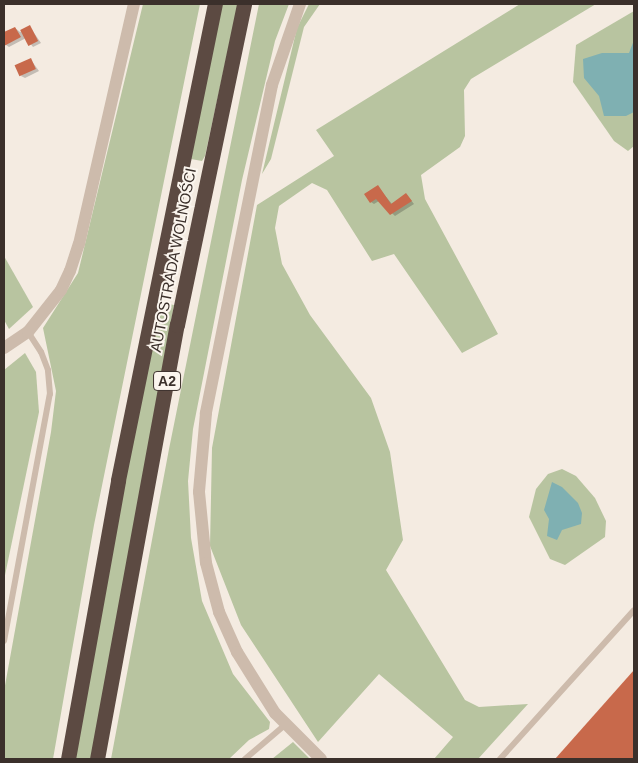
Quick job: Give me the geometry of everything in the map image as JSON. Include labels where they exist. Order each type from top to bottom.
[{"type":"highway","name":"AUTOSTRADA WOLNOŚCI","points":[[68,759],[122,461],[215,4]]},
{"type":"highway","name":"AUTOSTRADA WOLNOŚCI","points":[[97,759],[177,326],[244,4]]},
{"type":"street","points":[[4,348],[28,332],[61,290],[73,261],[134,4]]},
{"type":"street","points":[[300,4],[272,85],[206,413],[199,492],[206,563],[220,612],[246,669],[285,725],[321,759]]},
{"type":"lane","points":[[4,641],[50,394],[48,370],[41,352],[28,332]]},
{"type":"lane","points":[[500,759],[634,610]]},
{"type":"lane","points":[[245,759],[285,725]]},
{"type":"green space","points":[[143,4],[200,4],[94,525],[53,759],[4,759],[4,691],[51,432],[56,391],[43,328],[78,273]]},
{"type":"green space","points":[[221,4],[238,4],[205,156],[202,161],[191,159]]},
{"type":"green space","points":[[259,4],[289,4],[275,41],[242,180],[193,429],[188,481],[191,538],[202,601],[233,674],[270,722],[269,729],[249,740],[229,759],[111,759],[169,449]]},
{"type":"green space","points":[[309,4],[320,4],[304,27],[271,159],[262,174],[297,28]]},
{"type":"green space","points":[[520,4],[596,4],[471,79],[464,90],[465,136],[460,147],[421,175],[425,199],[498,334],[462,353],[394,254],[372,261],[327,190],[312,183],[279,206],[275,228],[282,264],[310,315],[371,398],[390,452],[403,540],[386,570],[465,700],[479,707],[528,704],[478,759],[434,759],[453,737],[379,674],[318,742],[241,625],[210,546],[212,448],[257,205],[334,156],[316,130]]},
{"type":"green space","points":[[634,11],[634,146],[628,151],[614,141],[573,82],[576,45]]},
{"type":"green space","points":[[4,256],[33,307],[9,329],[4,320]]},
{"type":"green space","points":[[162,303],[174,305],[91,759],[74,759],[132,440]]},
{"type":"green space","points":[[25,353],[36,372],[39,412],[4,580],[4,370]]},
{"type":"green space","points":[[562,469],[576,476],[595,498],[606,521],[605,537],[565,565],[550,559],[529,517],[536,489],[548,474]]},
{"type":"green space","points":[[293,742],[310,759],[272,759]]},
{"type":"water","points":[[634,40],[634,112],[626,116],[604,116],[599,96],[584,78],[583,59],[602,53],[629,53]]},
{"type":"water","points":[[552,482],[562,487],[578,503],[582,513],[581,524],[562,530],[557,540],[547,536],[549,519],[544,510]]},
{"type":"building","points":[[30,25],[38,41],[28,46],[20,30]]},
{"type":"building","points":[[15,27],[21,37],[4,46],[4,32]]},
{"type":"building","points":[[31,58],[36,69],[19,76],[15,65]]},
{"type":"building","points":[[378,185],[391,204],[406,193],[412,201],[390,215],[376,199],[370,203],[364,194]]},
{"type":"building","points":[[634,670],[634,759],[555,759]]}]
